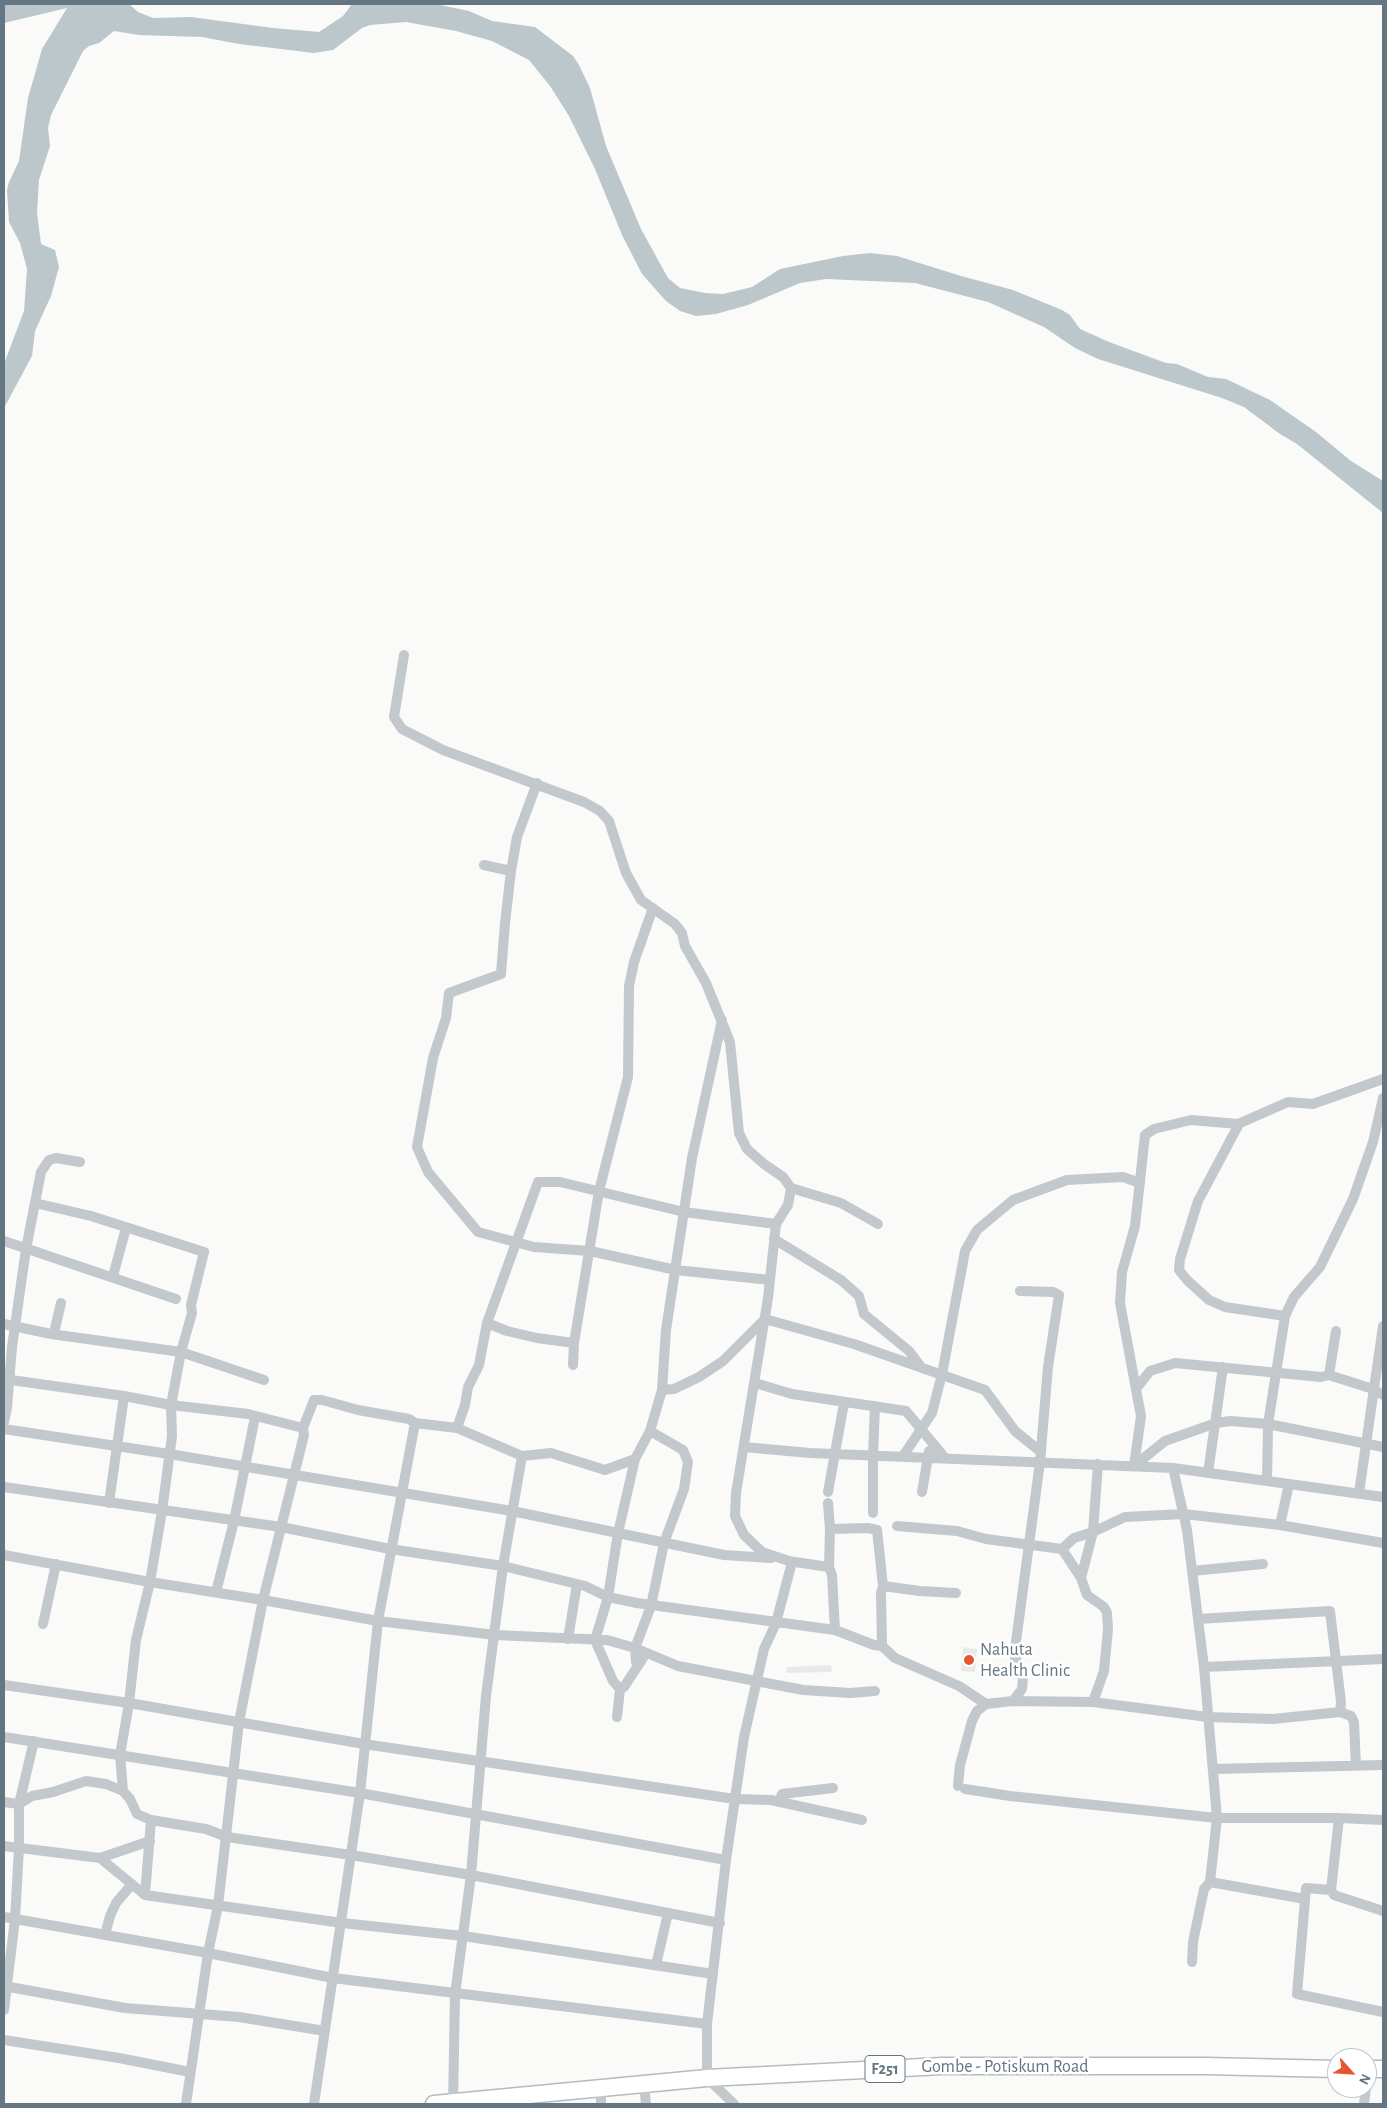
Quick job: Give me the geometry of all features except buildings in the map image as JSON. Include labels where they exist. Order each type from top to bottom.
[{"type":"main road","name":"Gombe - Potiskum Road","points":[[434,2104],[601,2093],[644,2084],[707,2078],[942,2066],[1206,2066],[1327,2069]]},
{"type":"street","points":[[404,655],[394,717],[402,729],[443,750],[584,802],[600,811],[608,821],[626,873],[641,900],[675,924],[682,933],[685,946],[706,983],[722,1020],[730,1042],[739,1133],[747,1149],[783,1177],[791,1188],[841,1203],[878,1224]]},
{"type":"street","points":[[536,784],[517,837],[511,871],[501,974],[449,993],[446,1018],[433,1058],[418,1148],[428,1172],[478,1232],[534,1247],[590,1251],[676,1270],[770,1280]]},
{"type":"street","points":[[484,865],[511,871]]},
{"type":"street","points":[[573,1365],[574,1343],[599,1191],[628,1077],[630,986],[634,962],[653,908]]},
{"type":"street","points":[[620,1689],[613,1681],[595,1640],[608,1597],[618,1533],[635,1459],[650,1431],[662,1390],[666,1330],[692,1158],[722,1020]]},
{"type":"street","points":[[1134,1466],[1141,1416],[1120,1303],[1122,1272],[1135,1226],[1145,1135],[1154,1129],[1191,1120],[1239,1124],[1288,1102],[1313,1104],[1383,1080]]},
{"type":"street","points":[[1266,1481],[1268,1424],[1285,1316],[1294,1297],[1320,1267],[1353,1199],[1373,1142],[1383,1098]]},
{"type":"street","points":[[1239,1124],[1198,1202],[1182,1252],[1179,1270],[1209,1300],[1225,1307],[1285,1316]]},
{"type":"street","points":[[4,1422],[7,1379],[32,1211],[40,1172],[49,1160],[56,1158],[80,1162]]},
{"type":"street","points":[[903,1456],[932,1413],[942,1374],[965,1251],[977,1230],[1013,1200],[1067,1180],[1123,1177],[1140,1184]]},
{"type":"street","points":[[457,1428],[465,1405],[468,1387],[479,1365],[488,1323],[515,1242],[538,1182],[560,1182],[684,1212],[776,1224]]},
{"type":"street","points":[[791,1188],[788,1204],[776,1224],[765,1319],[736,1493],[735,1516],[744,1535],[762,1552],[792,1562]]},
{"type":"street","points":[[35,1203],[91,1216],[204,1252],[191,1304],[192,1312],[181,1352],[171,1405],[172,1436],[162,1511],[150,1582],[136,1640],[129,1702],[120,1755],[123,1791]]},
{"type":"street","points":[[113,1276],[126,1228]]},
{"type":"street","points":[[774,1239],[841,1280],[859,1296],[864,1314],[909,1351],[922,1367]]},
{"type":"street","points":[[4,1241],[113,1276],[176,1299]]},
{"type":"street","points":[[1013,1701],[1022,1689],[1023,1678],[1015,1657],[1015,1649],[1040,1457],[1048,1367],[1059,1295],[1053,1292],[1020,1291]]},
{"type":"street","points":[[54,1333],[61,1303]]},
{"type":"street","points":[[765,1319],[854,1344],[985,1390],[1015,1431],[1040,1457]]},
{"type":"street","points":[[662,1390],[674,1389],[699,1377],[723,1361],[765,1319]]},
{"type":"street","points":[[488,1323],[507,1331],[537,1338],[574,1343]]},
{"type":"street","points":[[4,1324],[16,1325],[51,1334],[181,1352],[264,1380]]},
{"type":"street","points":[[1358,1493],[1364,1444],[1383,1338],[1383,1326]]},
{"type":"street","points":[[1329,1375],[1336,1331]]},
{"type":"street","points":[[1136,1389],[1150,1371],[1175,1363],[1321,1377],[1329,1375],[1373,1389],[1383,1395]]},
{"type":"street","points":[[1208,1473],[1223,1367]]},
{"type":"street","points":[[7,1379],[124,1396],[171,1405],[248,1414],[303,1428]]},
{"type":"street","points":[[755,1383],[792,1394],[906,1411],[946,1458]]},
{"type":"street","points":[[110,1503],[124,1396]]},
{"type":"street","points":[[186,2104],[208,1953],[218,1906],[239,1722],[263,1600],[304,1435],[303,1428],[314,1400],[322,1400],[358,1410],[409,1419],[415,1423],[457,1428],[522,1456],[551,1453],[605,1470],[635,1459]]},
{"type":"street","points":[[835,1630],[832,1575],[829,1567],[830,1529],[828,1497],[844,1403]]},
{"type":"street","points":[[874,1513],[873,1455],[875,1406]]},
{"type":"street","points":[[216,1592],[234,1521],[255,1417]]},
{"type":"street","points":[[1134,1466],[1165,1441],[1216,1423],[1230,1421],[1268,1424],[1383,1447]]},
{"type":"street","points":[[314,2104],[360,1794],[378,1621],[400,1494],[415,1423]]},
{"type":"street","points":[[4,1429],[294,1474],[400,1494],[512,1511],[724,1555],[767,1558],[829,1567]]},
{"type":"street","points":[[636,1662],[635,1648],[651,1606],[664,1543],[684,1490],[688,1462],[683,1450],[650,1431]]},
{"type":"street","points":[[922,1492],[929,1457],[929,1438]]},
{"type":"street","points":[[744,1447],[810,1453],[946,1458],[1040,1457],[1098,1465],[1173,1468],[1383,1497]]},
{"type":"street","points":[[453,2103],[455,1994],[471,1875],[486,1696],[502,1566],[522,1456]]},
{"type":"street","points":[[1081,1578],[1093,1532],[1098,1465]]},
{"type":"street","points":[[1173,1468],[1184,1514],[1192,1570],[1204,1667],[1217,1818],[1210,1882],[1204,1889],[1193,1942],[1192,1962]]},
{"type":"street","points":[[1280,1525],[1289,1484]]},
{"type":"street","points":[[4,1487],[281,1527],[390,1549],[502,1566],[576,1584],[608,1597],[651,1606],[835,1630],[874,1645],[882,1646],[894,1658],[959,1686],[986,1704]]},
{"type":"street","points":[[897,1526],[957,1531],[986,1539],[1062,1549],[1074,1538],[1093,1532],[1125,1517],[1184,1514],[1280,1525],[1383,1543]]},
{"type":"street","points":[[830,1529],[868,1528],[877,1530],[883,1586],[881,1593],[882,1646]]},
{"type":"street","points":[[1062,1549],[1081,1578],[1088,1595],[1104,1607],[1107,1613],[1108,1630],[1104,1671],[1092,1702]]},
{"type":"street","points":[[4,1555],[378,1621],[495,1635],[607,1640],[635,1648],[678,1666],[803,1690],[850,1693],[875,1691]]},
{"type":"street","points":[[734,2104],[707,2078],[707,2024],[734,1799],[756,1682],[764,1650],[776,1623],[792,1562]]},
{"type":"street","points":[[43,1624],[57,1564]]},
{"type":"street","points":[[1192,1570],[1262,1564]]},
{"type":"street","points":[[568,1639],[576,1584]]},
{"type":"street","points":[[883,1586],[956,1593]]},
{"type":"street","points":[[1198,1619],[1329,1610],[1341,1702],[1340,1712]]},
{"type":"street","points":[[617,1717],[620,1689],[646,1653]]},
{"type":"street","points":[[1204,1667],[1383,1659]]},
{"type":"street","points":[[4,1685],[129,1702],[364,1744],[482,1760],[734,1799],[779,1802],[862,1820]]},
{"type":"street","points":[[1356,1766],[1354,1722],[1351,1716],[1340,1712],[1273,1719],[1208,1716],[1092,1702],[1013,1701],[986,1704],[977,1711],[972,1721],[960,1765],[962,1788],[1010,1796],[1217,1818],[1383,1820]]},
{"type":"street","points":[[4,1737],[360,1794],[726,1860]]},
{"type":"street","points":[[4,2010],[20,1848],[19,1804],[34,1742]]},
{"type":"street","points":[[1212,1769],[1383,1765]]},
{"type":"street","points":[[4,1802],[19,1804],[32,1796],[53,1792],[86,1781],[106,1784],[128,1795],[137,1814],[151,1820],[206,1829],[226,1837],[471,1875],[720,1923]]},
{"type":"street","points":[[779,1802],[782,1794],[833,1788]]},
{"type":"street","points":[[1339,1818],[1331,1890],[1334,1895],[1383,1911]]},
{"type":"street","points":[[145,1895],[151,1820]]},
{"type":"street","points":[[4,1846],[100,1858],[150,1841]]},
{"type":"street","points":[[100,1858],[145,1895],[342,1923],[463,1936],[713,1974]]},
{"type":"street","points":[[1210,1882],[1305,1899]]},
{"type":"street","points":[[105,1935],[116,1903],[132,1884]]},
{"type":"street","points":[[1331,1890],[1306,1888],[1297,1994],[1383,2012]]},
{"type":"street","points":[[656,1965],[668,1913]]},
{"type":"street","points":[[4,1918],[208,1953],[333,1978],[707,2024]]},
{"type":"street","points":[[5,1987],[125,2008],[239,2017],[325,2031]]},
{"type":"street","points":[[4,2040],[119,2058],[190,2072]]},
{"type":"street","points":[[644,2084],[646,2104]]},
{"type":"shaded area","points":[[4,4],[129,4],[138,12],[153,18],[191,17],[319,32],[343,16],[352,4],[435,4],[469,11],[492,21],[535,27],[573,56],[579,65],[590,88],[606,146],[641,229],[668,278],[680,288],[723,294],[752,287],[780,269],[843,256],[870,253],[897,256],[1013,290],[1062,310],[1070,315],[1080,329],[1109,342],[1166,363],[1177,364],[1208,377],[1226,379],[1270,400],[1316,432],[1351,461],[1383,481],[1383,513],[1297,444],[1280,434],[1244,407],[1222,398],[1098,359],[1075,348],[1044,327],[988,302],[915,283],[826,279],[800,283],[748,305],[716,314],[696,316],[680,311],[666,301],[642,274],[622,235],[595,169],[569,116],[550,86],[529,60],[492,41],[456,31],[406,22],[370,25],[362,28],[333,50],[314,53],[239,44],[202,37],[139,35],[114,31],[99,43],[89,46],[83,51],[51,115],[48,128],[50,146],[39,180],[37,213],[41,244],[55,250],[59,267],[51,296],[35,331],[32,356],[4,408],[4,364],[24,311],[27,269],[20,243],[9,222],[7,190],[19,161],[28,98],[42,49],[67,8],[4,23]]},
{"type":"shaded area","name":"Nahuta Health Clinic","points":[[963,1647],[977,1649],[975,1672],[961,1671]]},
{"type":"shaded area","points":[[831,1665],[832,1672],[786,1673],[787,1667]]},
{"type":"place","name":"Nahuta Health Clinic","points":[[969,1660]]}]
